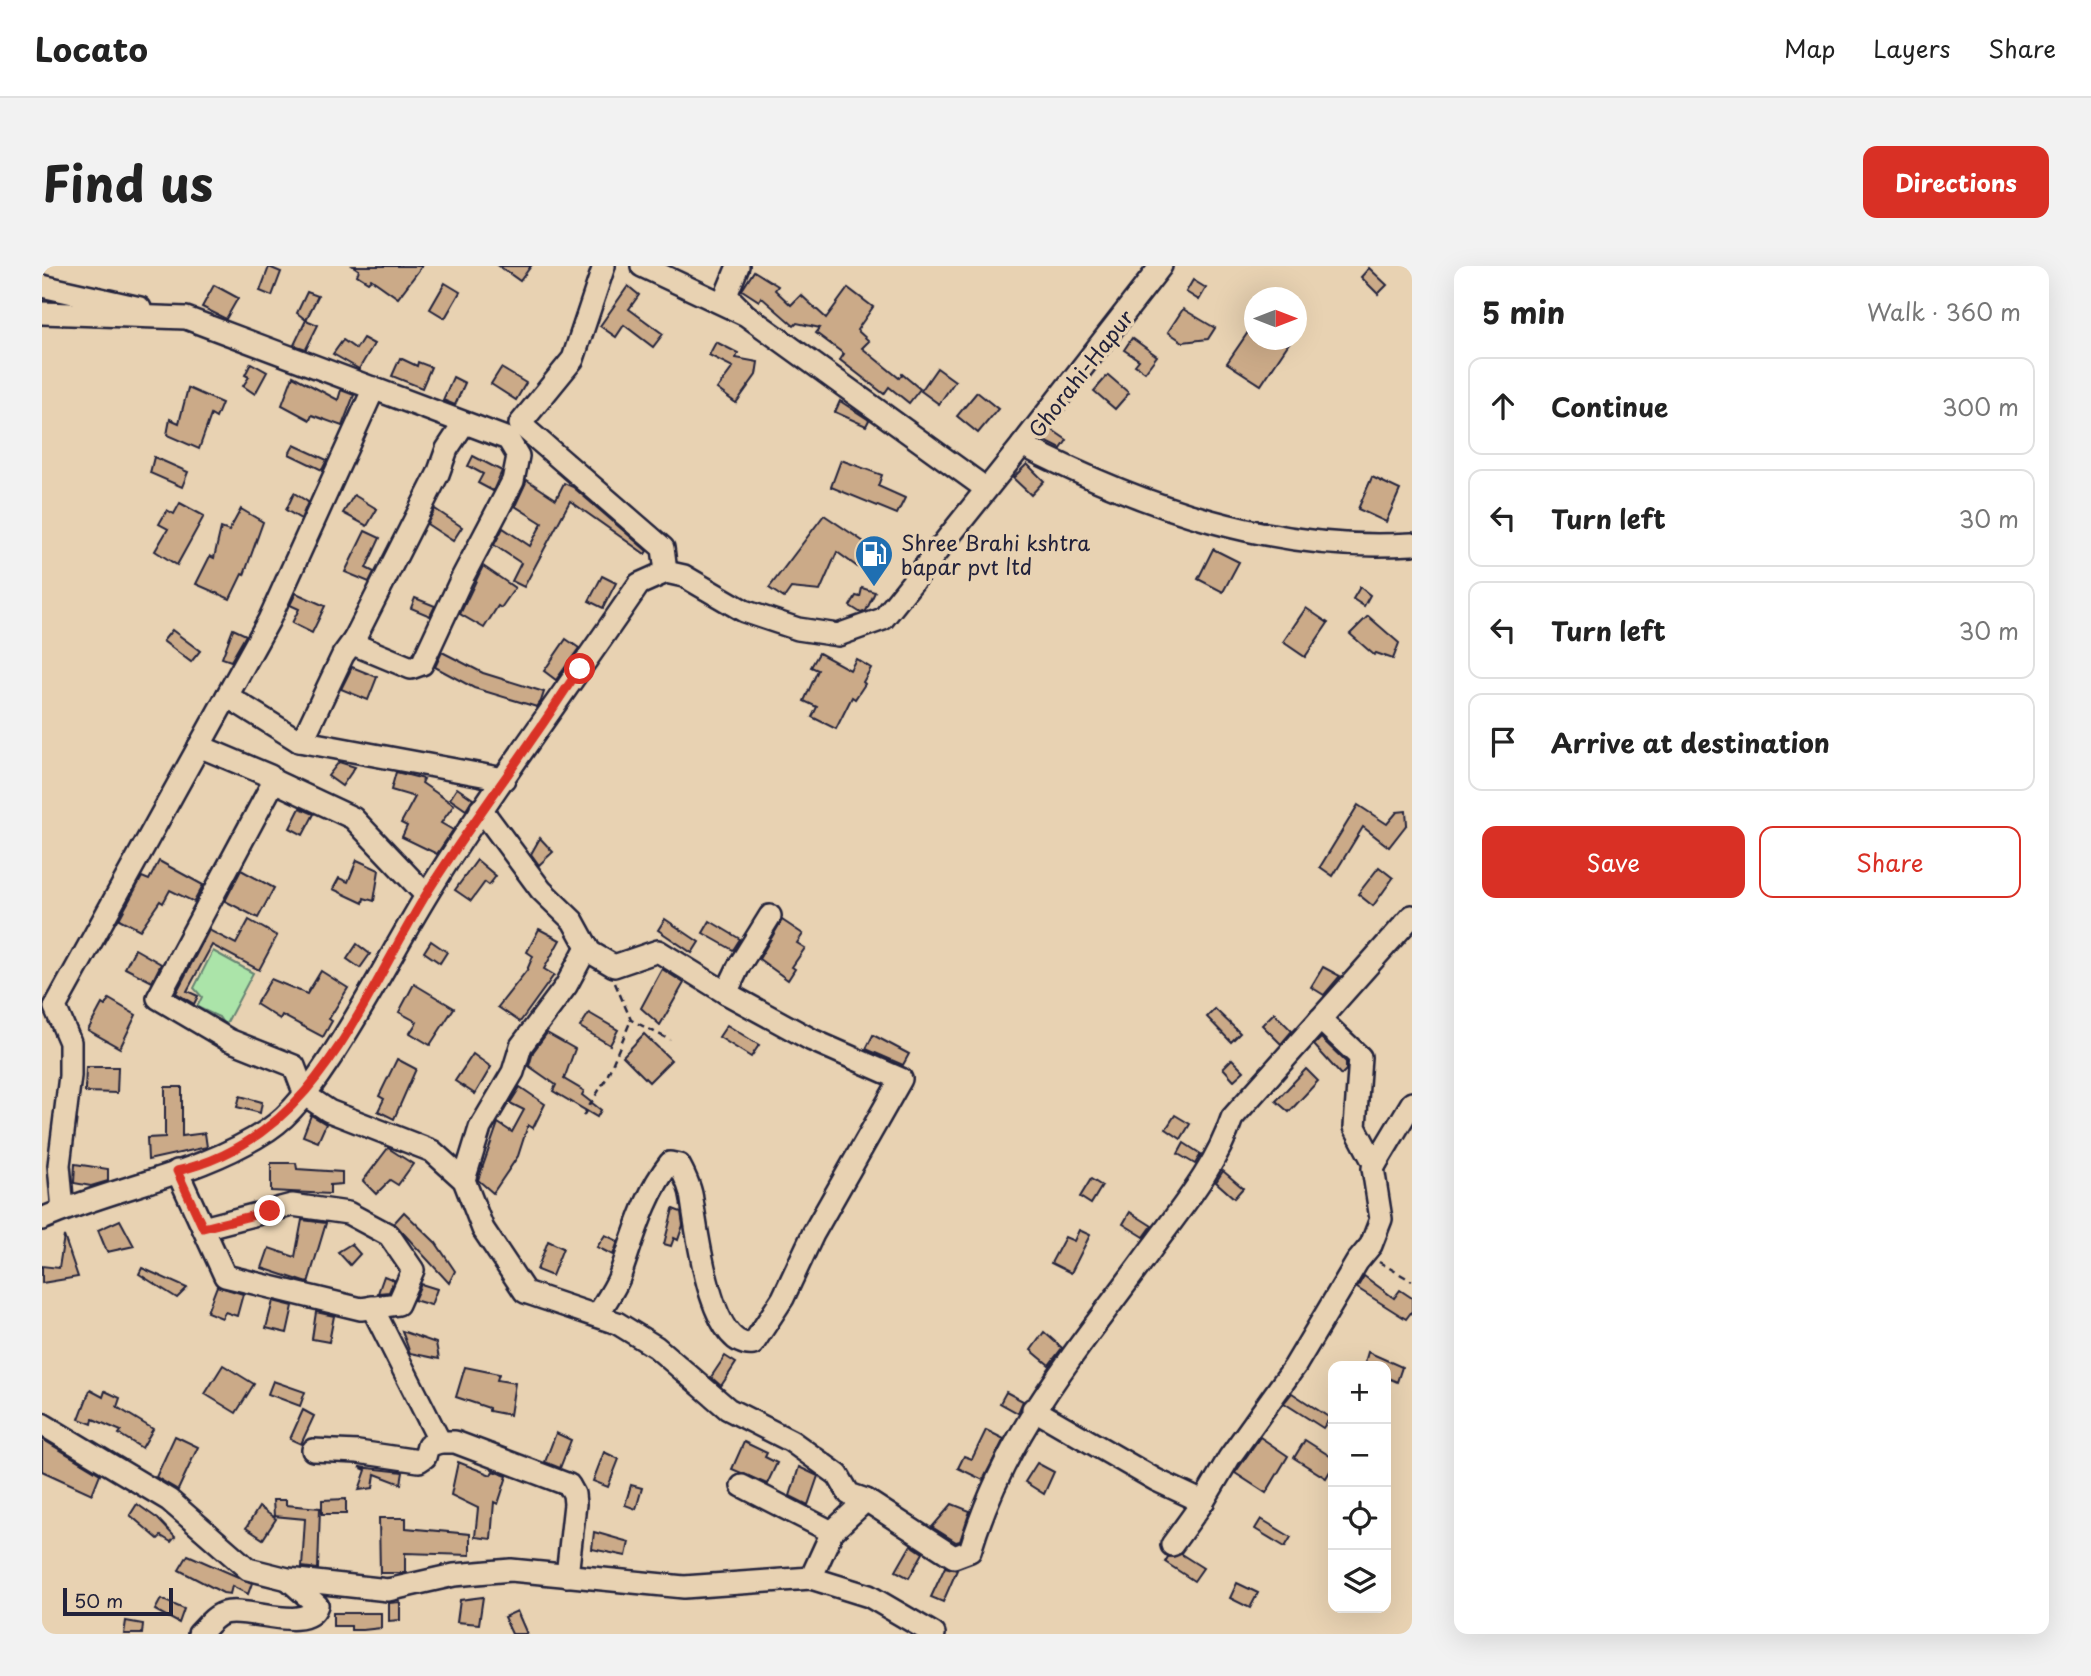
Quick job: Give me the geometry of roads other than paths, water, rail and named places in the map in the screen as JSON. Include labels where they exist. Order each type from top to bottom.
[{"type":"street","points":[[42,1219],[197,1166],[269,1130],[305,1095],[348,1031],[426,895],[481,809],[639,584],[666,572],[663,548],[520,424],[573,359],[604,266]]},
{"type":"street","points":[[642,266],[746,315]]},
{"type":"street","points":[[738,266],[726,295],[746,315],[985,488]]},
{"type":"street","name":"Ghorahi-Hapur","points":[[666,572],[684,576],[744,611],[798,629],[838,635],[883,619],[985,488],[1023,445],[1161,266]]},
{"type":"street","points":[[42,286],[186,318],[508,439],[518,456],[513,481],[461,580],[422,664],[411,668],[401,665],[358,646],[354,639]]},
{"type":"street","points":[[42,313],[186,318]]},
{"type":"street","points":[[63,1210],[60,1165],[71,1076],[71,1042],[55,1007],[269,620],[374,388]]},
{"type":"street","points":[[299,741],[307,731],[343,655],[354,639],[438,474],[447,449],[461,428]]},
{"type":"street","points":[[1023,445],[1076,473],[1132,496],[1227,526],[1303,542],[1362,548],[1412,544]]},
{"type":"street","points":[[227,696],[299,741],[504,779]]},
{"type":"street","points":[[199,746],[270,776],[274,781],[353,818],[426,895]]},
{"type":"street","points":[[274,781],[158,998],[229,1040],[294,1066],[305,1095],[329,1111],[432,1151],[464,1180],[483,1229],[526,1292],[617,1323],[656,1347],[728,1409],[791,1441],[838,1475],[849,1494],[866,1500],[954,1557],[970,1551],[982,1508],[1033,1409],[1187,1200],[1223,1147],[1232,1118],[1412,916]]},
{"type":"street","points":[[481,809],[541,890],[573,921],[587,947],[614,966],[658,951],[726,993],[812,1040],[901,1079],[813,1234],[783,1298],[753,1344],[744,1345],[735,1340],[720,1319],[699,1248],[689,1186],[679,1166],[670,1163],[656,1180],[625,1253],[618,1279],[597,1316]]},
{"type":"street","points":[[726,993],[739,966],[770,916]]},
{"type":"street","points":[[464,1180],[480,1128],[513,1072],[521,1046],[566,986],[587,947]]},
{"type":"street","points":[[1320,1019],[1360,1057],[1354,1127],[1375,1165]]},
{"type":"street","points":[[1172,1545],[1294,1366],[1364,1253],[1381,1219],[1373,1168],[1412,1102]]},
{"type":"street","points":[[177,1171],[203,1228],[225,1276],[360,1309],[398,1304],[413,1270],[389,1235],[348,1213],[292,1205],[203,1228]]},
{"type":"street","points":[[372,1307],[440,1442]]},
{"type":"street","points":[[1033,1409],[1156,1480],[1203,1502]]},
{"type":"street","points":[[42,1424],[169,1500],[248,1569],[288,1579],[388,1590],[454,1575],[500,1571],[684,1587],[811,1578],[870,1596],[933,1634]]},
{"type":"street","points":[[313,1450],[358,1452],[419,1461],[425,1457],[428,1446],[440,1442],[455,1442],[569,1485],[575,1504],[567,1576]]},
{"type":"street","points":[[742,1486],[832,1532]]},
{"type":"street","points":[[811,1578],[832,1532],[866,1500]]},
{"type":"street","points":[[199,1634],[219,1615],[232,1612],[275,1623],[300,1623],[313,1615],[317,1605],[288,1579]]},
{"type":"place","name":"Shree Brahi kshtra bapar pvt ltd","points":[[874,588]]}]
